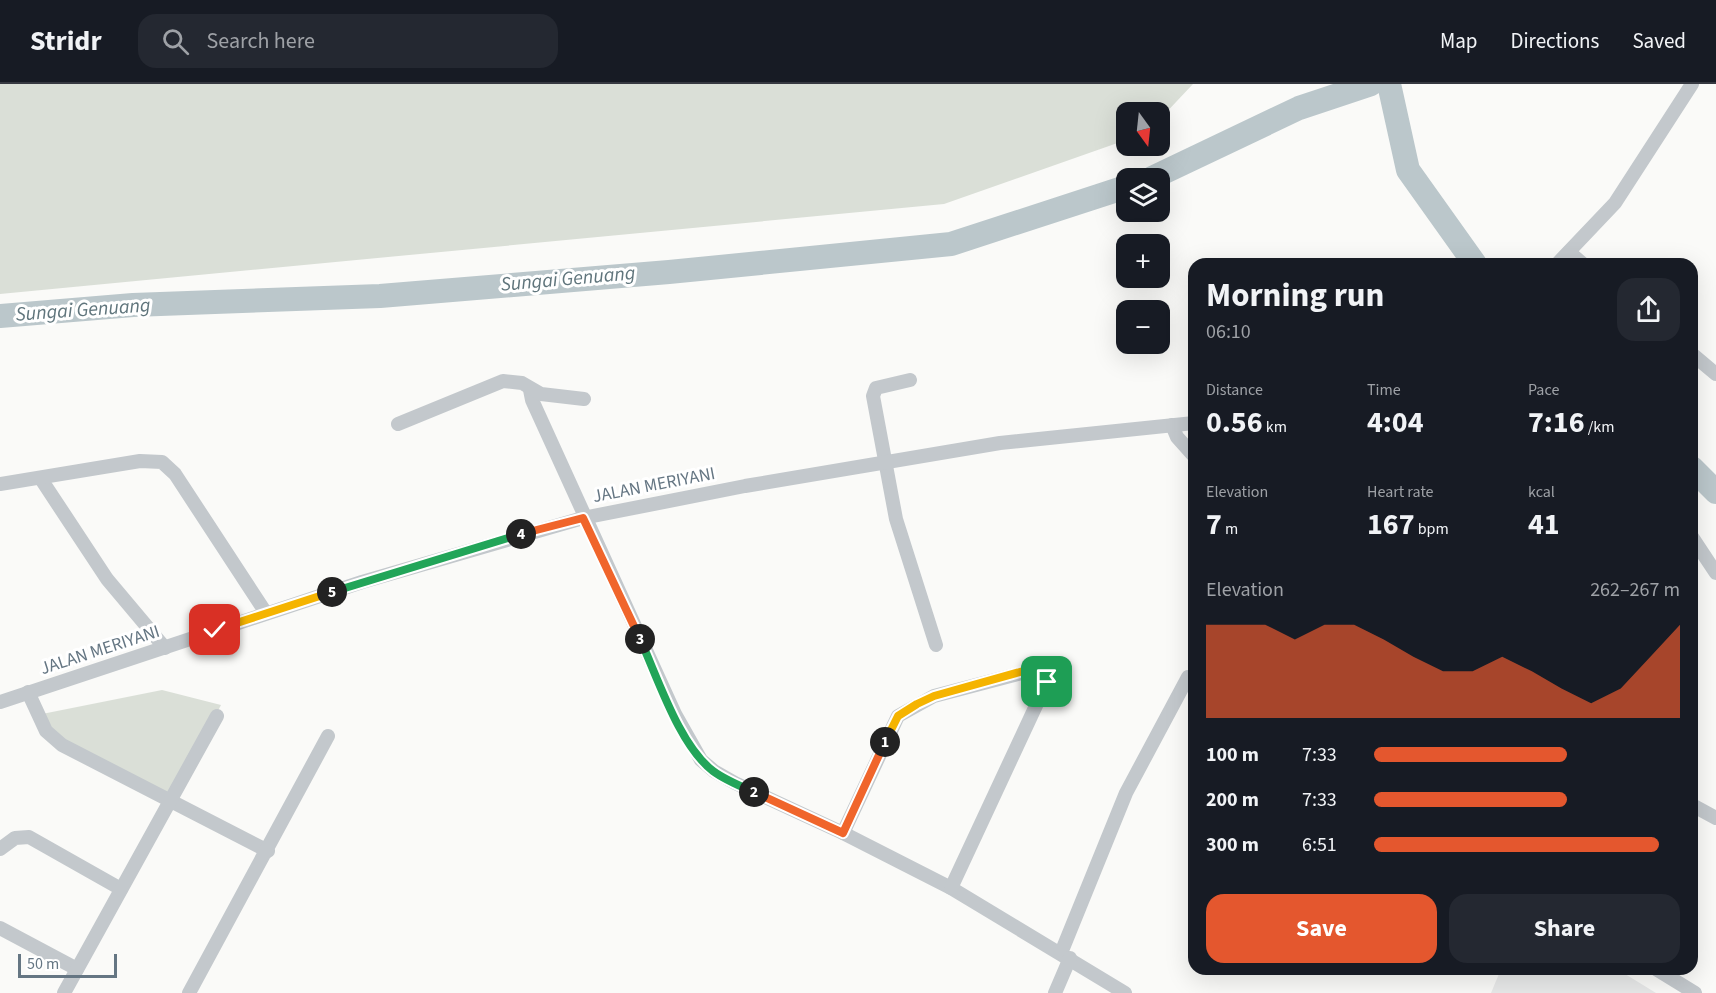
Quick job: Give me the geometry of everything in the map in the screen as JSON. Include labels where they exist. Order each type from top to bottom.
[{"type":"street","points":[[1563,258],[1621,196],[1692,84]]},
{"type":"street","points":[[1569,252],[1576,258]]},
{"type":"street","points":[[1698,358],[1715,371]]},
{"type":"street","points":[[910,380],[881,385],[873,392],[883,463],[896,519],[936,645]]},
{"type":"street","points":[[398,424],[496,383],[513,381],[530,390],[559,398],[584,399]]},
{"type":"street","points":[[530,390],[532,400],[583,518],[675,714],[701,760],[714,771],[735,783],[843,833],[951,888],[1125,993]]},
{"type":"street","name":"JALAN MERIYANI","points":[[0,702],[266,613],[499,540],[583,518],[767,482],[1028,439],[1188,424]]},
{"type":"street","points":[[1172,426],[1177,437],[1188,449]]},
{"type":"street","points":[[0,484],[140,461],[155,461],[167,465],[266,613]]},
{"type":"street","points":[[41,479],[107,579],[165,648]]},
{"type":"street","points":[[1698,546],[1716,573]]},
{"type":"street","points":[[843,833],[898,716],[934,696],[1041,668],[1048,675],[1047,682],[951,888]]},
{"type":"street","points":[[1055,993],[1065,956],[1126,793],[1188,677]]},
{"type":"street","points":[[28,692],[41,724],[53,739],[170,802],[268,851]]},
{"type":"street","points":[[64,993],[217,716]]},
{"type":"street","points":[[189,993],[268,851],[328,736]]},
{"type":"street","points":[[1698,808],[1716,818]]},
{"type":"street","points":[[0,849],[15,838],[29,837],[122,889]]},
{"type":"street","points":[[0,928],[77,969]]},
{"type":"street","points":[[1666,975],[1695,993]]},
{"type":"shaded area","points":[[0,84],[1193,84],[1170,108],[1170,102],[1116,102],[1116,144],[944,204],[0,294]]},
{"type":"shaded area","points":[[162,690],[221,705],[170,802],[62,745],[37,715]]},
{"type":"shaded area","points":[[1498,975],[1627,975],[1656,993],[1491,993]]},
{"type":"waterway","name":"Sungai Genuang","points":[[1170,169],[1299,108],[1371,84]]},
{"type":"waterway","points":[[1389,84],[1408,170],[1471,258]]},
{"type":"waterway","name":"Sungai Genuang","points":[[0,316],[133,305],[380,296],[669,272],[951,244],[1116,190]]},
{"type":"waterway","points":[[1698,474],[1716,492]]},
{"type":"route","points":[[215,630],[499,540],[583,518],[675,714],[701,760],[714,771],[735,783],[843,833],[892,726],[898,716],[906,710],[934,696],[1034,668],[1045,670],[1048,675],[1047,682]]}]
